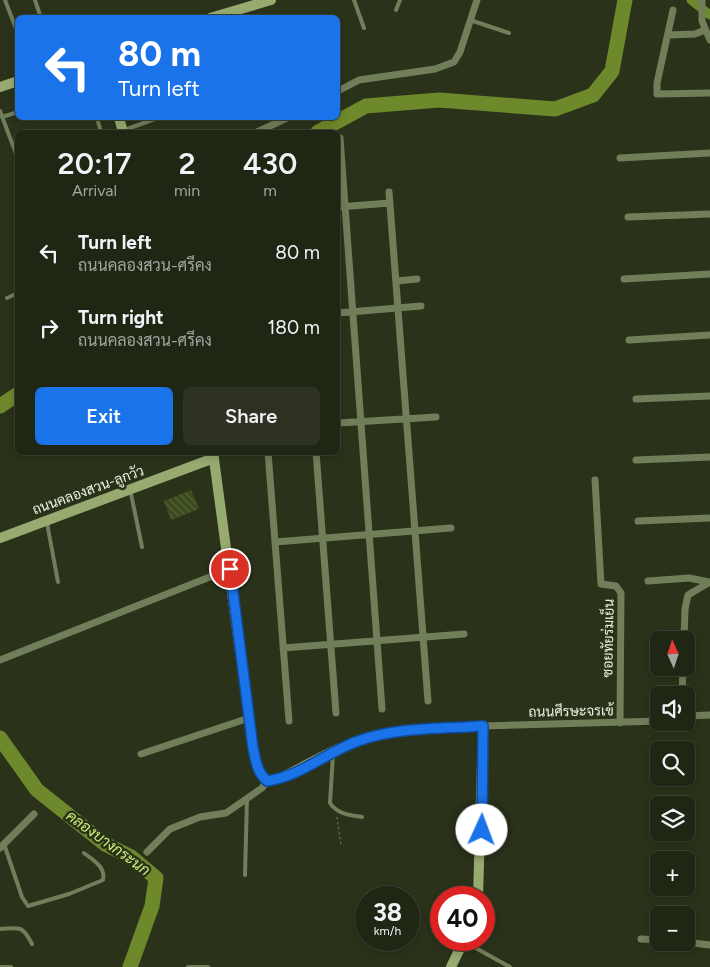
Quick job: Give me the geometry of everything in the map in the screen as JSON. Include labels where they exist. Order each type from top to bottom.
[{"type":"street","points":[[220,15],[271,0]]},
{"type":"street","points":[[340,90],[359,80],[435,70],[450,65],[460,52],[477,0]]},
{"type":"street","points":[[702,0],[702,21],[710,40]]},
{"type":"street","points":[[673,10],[657,83],[657,94],[710,93]]},
{"type":"street","points":[[668,35],[695,34],[705,30]]},
{"type":"street","points":[[0,87],[15,82]]},
{"type":"street","points":[[260,130],[283,120]]},
{"type":"street","points":[[340,138],[341,207],[353,312],[382,709]]},
{"type":"street","points":[[620,158],[710,153]]},
{"type":"street","points":[[390,192],[428,701]]},
{"type":"street","points":[[341,207],[390,203]]},
{"type":"street","points":[[628,217],[710,214]]},
{"type":"street","points":[[624,279],[710,274]]},
{"type":"street","points":[[397,281],[418,279]]},
{"type":"street","points":[[340,313],[422,306]]},
{"type":"street","points":[[629,340],[710,335]]},
{"type":"street","points":[[636,399],[710,396]]},
{"type":"street","points":[[340,423],[436,417]]},
{"type":"street","points":[[214,455],[249,718],[259,772],[267,781]]},
{"type":"street","name":"ถนนคลองสวน-ลูกวัว","points":[[0,538],[214,455]]},
{"type":"street","points":[[268,455],[289,721]]},
{"type":"street","points":[[316,455],[336,713]]},
{"type":"street","points":[[636,460],[710,457]]},
{"type":"street","name":"ซอยทัยร่มเย็น","points":[[595,480],[601,584],[616,586],[621,592],[620,723]]},
{"type":"street","points":[[638,521],[710,518]]},
{"type":"street","points":[[275,542],[451,528]]},
{"type":"street","points":[[0,660],[230,569]]},
{"type":"street","points":[[648,581],[688,578],[709,582]]},
{"type":"street","points":[[684,631],[685,609],[688,595],[709,582]]},
{"type":"street","points":[[283,648],[464,634]]},
{"type":"street","points":[[695,716],[710,716]]},
{"type":"street","points":[[142,754],[249,718]]},
{"type":"street","name":"ถนนศีรษะจรเข้","points":[[483,726],[650,721]]},
{"type":"street","points":[[147,852],[176,826],[200,817],[221,816],[262,788],[267,781],[286,776],[333,752],[376,736],[421,730],[483,726],[480,886]]},
{"type":"street","points":[[2,846],[34,814]]},
{"type":"street","points":[[641,939],[650,940]]},
{"type":"street","points":[[695,943],[710,945]]},
{"type":"street","points":[[451,967],[459,951]]},
{"type":"lane","points":[[5,0],[15,26]]},
{"type":"lane","points":[[34,0],[40,15]]},
{"type":"lane","points":[[354,0],[364,28]]},
{"type":"lane","points":[[396,10],[400,0]]},
{"type":"lane","points":[[470,20],[509,33]]},
{"type":"lane","points":[[0,111],[15,152]]},
{"type":"lane","points":[[1,118],[15,113]]},
{"type":"lane","points":[[128,130],[153,120]]},
{"type":"lane","points":[[7,298],[15,294]]},
{"type":"lane","points":[[130,489],[142,547]]},
{"type":"lane","points":[[46,521],[58,582]]},
{"type":"lane","points":[[333,752],[330,803],[335,809],[362,817]]},
{"type":"lane","points":[[245,875],[247,798]]},
{"type":"lane","points":[[2,846],[22,897],[28,906],[69,894],[103,880],[104,875],[100,865],[84,852]]},
{"type":"lane","points":[[0,929],[19,927],[26,931],[32,944]]},
{"type":"lane","points":[[482,951],[510,967]]},
{"type":"lane","points":[[188,966],[208,967]]},
{"type":"lane","points":[[1,967],[11,967]]},
{"type":"path","points":[[335,809],[341,845]]},
{"type":"building","points":[[191,490],[199,509],[171,520],[164,501]]},
{"type":"waterway","points":[[322,130],[366,106],[439,100],[555,109],[593,95],[612,71],[625,0]]},
{"type":"waterway","points":[[691,0],[710,15]]},
{"type":"waterway","points":[[0,406],[15,396]]},
{"type":"waterway","name":"คลองบางกระนก","points":[[0,738],[37,790],[105,844],[131,857],[156,878],[152,906],[130,967]]},
{"type":"route","points":[[230,569],[253,748],[262,777],[267,781],[278,779],[339,748],[376,736],[421,730],[483,726],[482,830]]}]
